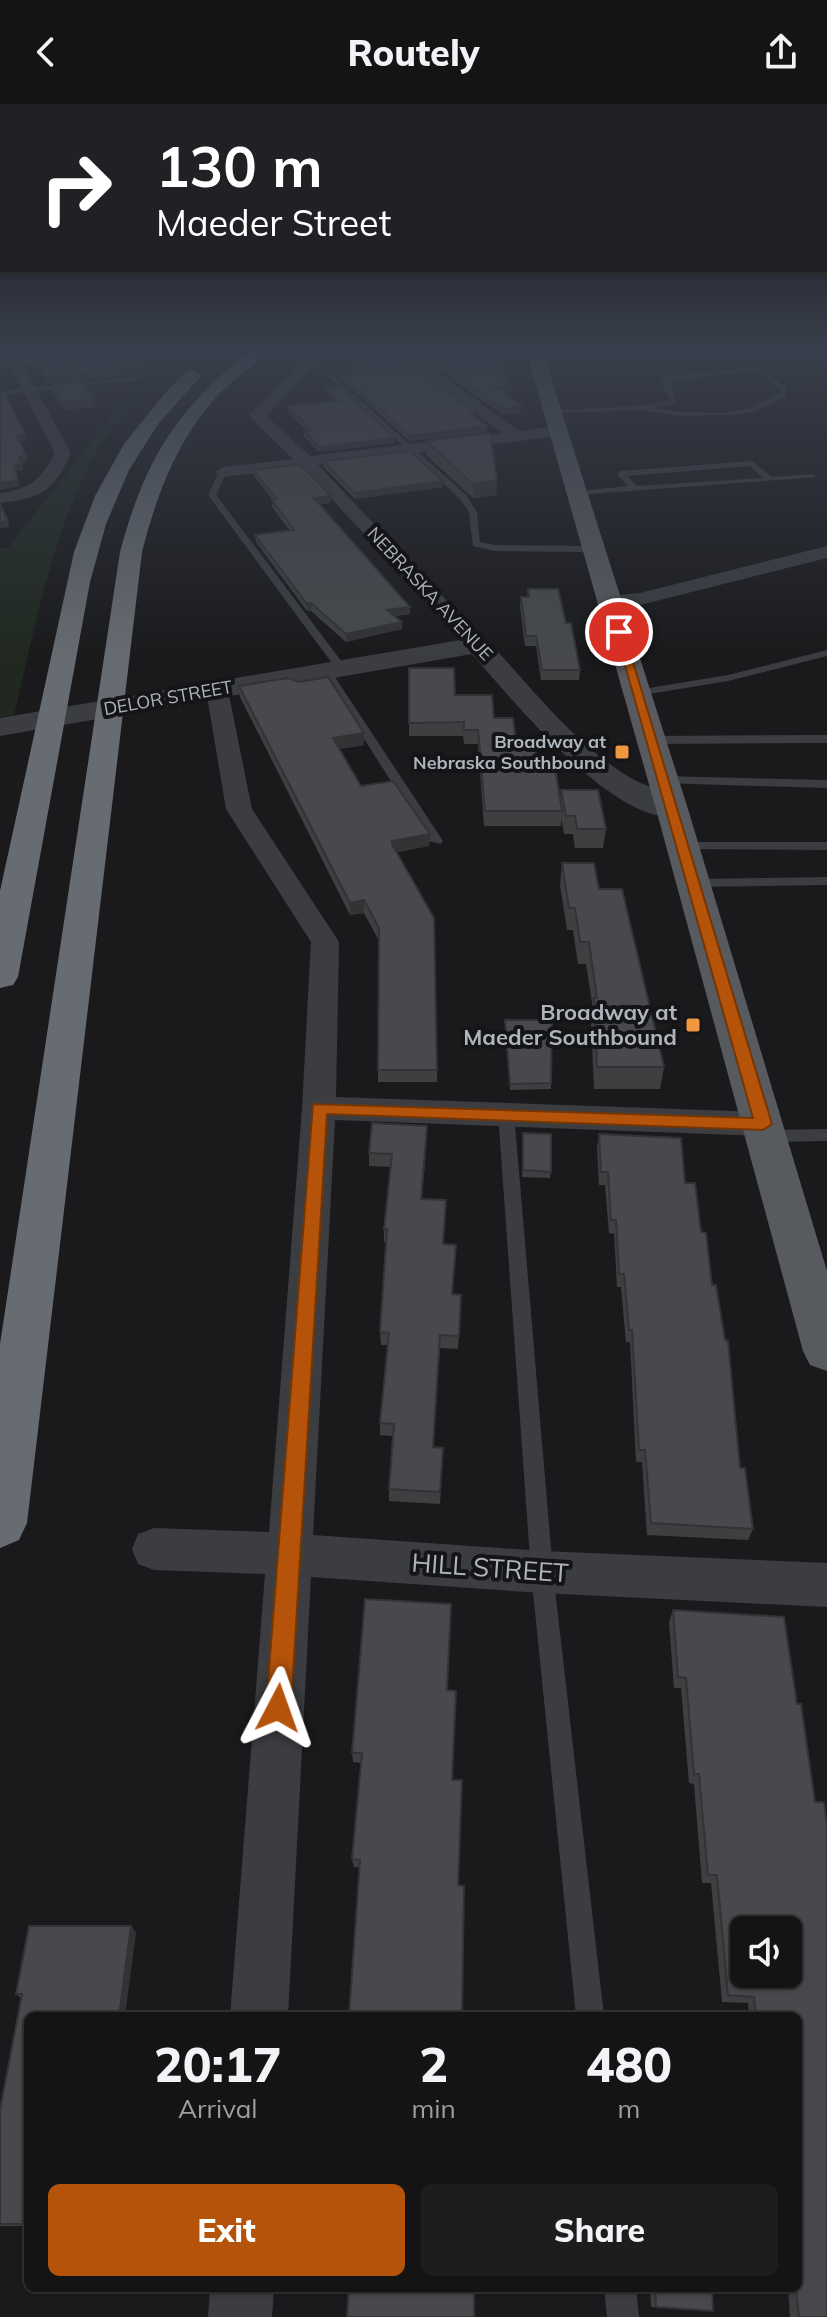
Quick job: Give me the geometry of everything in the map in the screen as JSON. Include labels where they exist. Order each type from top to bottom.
[{"type":"highway","points":[[0,977],[78,582],[94,520],[127,453]]},
{"type":"highway","points":[[0,1523],[131,552],[151,487],[168,453]]},
{"type":"main road","points":[[565,453],[765,1130],[819,1299],[827,1351]]},
{"type":"street","points":[[0,498],[36,493],[48,485],[63,453]]},
{"type":"street","name":"NEBRASKA AVENUE","points":[[297,453],[594,768],[632,794],[668,794]]},
{"type":"street","points":[[223,472],[367,453]]},
{"type":"street","points":[[610,602],[640,599],[827,552]]},
{"type":"street","name":"DELOR STREET","points":[[0,727],[478,645]]},
{"type":"street","points":[[217,690],[239,809],[325,942],[319,1108],[259,2012]]},
{"type":"street","points":[[319,1108],[506,1113],[765,1130]]},
{"type":"street","name":"HILL STREET","points":[[154,1549],[827,1585]]},
{"type":"street","points":[[240,2317],[242,2292]]},
{"type":"lane","points":[[416,453],[463,497],[473,512],[476,544],[594,549]]},
{"type":"lane","points":[[635,489],[621,474],[752,463],[770,480]]},
{"type":"lane","points":[[223,472],[212,495],[333,670],[436,841]]},
{"type":"lane","points":[[576,492],[812,477]]},
{"type":"lane","points":[[637,693],[728,678],[827,653]]},
{"type":"lane","points":[[651,740],[827,739]]},
{"type":"lane","points":[[668,794],[827,784]]},
{"type":"lane","points":[[683,846],[827,846]]},
{"type":"lane","points":[[693,883],[827,881]]},
{"type":"lane","points":[[506,1113],[542,1572],[590,2012]]},
{"type":"lane","points":[[765,1130],[827,1135]]},
{"type":"lane","points":[[620,2292],[623,2317]]},
{"type":"shaded area","points":[[83,453],[96,453],[80,485],[52,561],[14,715],[0,717],[0,548],[9,547]]},
{"type":"building","points":[[0,453],[25,453],[26,456],[19,457],[22,464],[14,465],[18,480],[0,483]]},
{"type":"building","points":[[413,453],[443,481],[354,493],[324,461]]},
{"type":"building","points":[[439,453],[493,453],[497,480],[473,484]]},
{"type":"building","points":[[300,464],[331,496],[314,498],[410,607],[387,610],[402,622],[346,634],[311,603],[307,604],[255,535],[294,530],[272,500],[277,499],[253,470]]},
{"type":"building","points":[[0,504],[8,521],[0,522]]},
{"type":"building","points":[[528,589],[558,589],[566,623],[571,623],[580,670],[542,670],[536,636],[526,636],[521,597],[529,597]]},
{"type":"building","points":[[409,668],[454,668],[455,695],[492,695],[494,718],[513,718],[516,742],[534,742],[537,762],[554,761],[562,811],[485,811],[478,730],[464,730],[464,722],[409,723]]},
{"type":"building","points":[[328,677],[364,733],[333,738],[361,786],[393,781],[430,834],[392,841],[392,844],[434,918],[437,1070],[378,1070],[379,928],[364,900],[350,903],[239,686],[288,678],[299,682]]},
{"type":"building","points":[[561,790],[598,790],[606,829],[577,829],[575,816],[566,816]]},
{"type":"building","points":[[562,863],[594,863],[599,889],[622,889],[664,1067],[597,1067],[594,998],[597,998],[589,942],[580,942],[575,908],[569,908]]},
{"type":"building","points":[[505,1020],[552,1020],[551,1083],[510,1084]]},
{"type":"building","points":[[372,1123],[427,1126],[421,1199],[446,1200],[443,1244],[456,1245],[452,1294],[461,1295],[459,1336],[440,1335],[433,1447],[443,1448],[440,1492],[389,1489],[394,1424],[380,1423],[389,1333],[380,1332],[387,1229],[384,1229],[392,1154],[369,1153]]},
{"type":"building","points":[[523,1133],[551,1134],[551,1172],[523,1170]]},
{"type":"building","points":[[599,1134],[681,1138],[685,1183],[695,1183],[701,1232],[706,1233],[712,1285],[716,1285],[725,1340],[728,1341],[740,1468],[745,1468],[753,1529],[651,1523],[645,1450],[639,1450],[632,1330],[629,1330],[624,1274],[619,1274],[616,1220],[611,1220],[608,1172],[601,1172]]},
{"type":"building","points":[[365,1599],[451,1604],[447,1690],[456,1691],[452,1780],[462,1780],[458,1885],[464,1886],[462,2012],[349,2012],[360,1860],[352,1859],[362,1753],[352,1753]]},
{"type":"building","points":[[673,1610],[784,1617],[815,1802],[824,1802],[827,1825],[827,2317],[799,2317],[796,2292],[802,2292],[802,2012],[756,2012],[754,1997],[728,1995],[717,1875],[708,1875],[699,1774],[694,1774],[686,1678],[678,1677]]},
{"type":"building","points":[[29,1926],[131,1926],[120,2012],[24,2012],[24,2224],[0,2224],[0,2110],[22,1994],[16,1994]]},
{"type":"building","points":[[349,2292],[474,2292],[474,2317],[347,2317]]},
{"type":"building","points":[[655,2292],[712,2292],[713,2311],[656,2307]]},
{"type":"place","name":"Broadway at Nebraska Southbound","points":[[622,752]]},
{"type":"place","name":"Broadway at Maeder Southbound","points":[[693,1025]]},
{"type":"route","points":[[278,1708],[319,1108],[763,1124],[619,632]]}]
